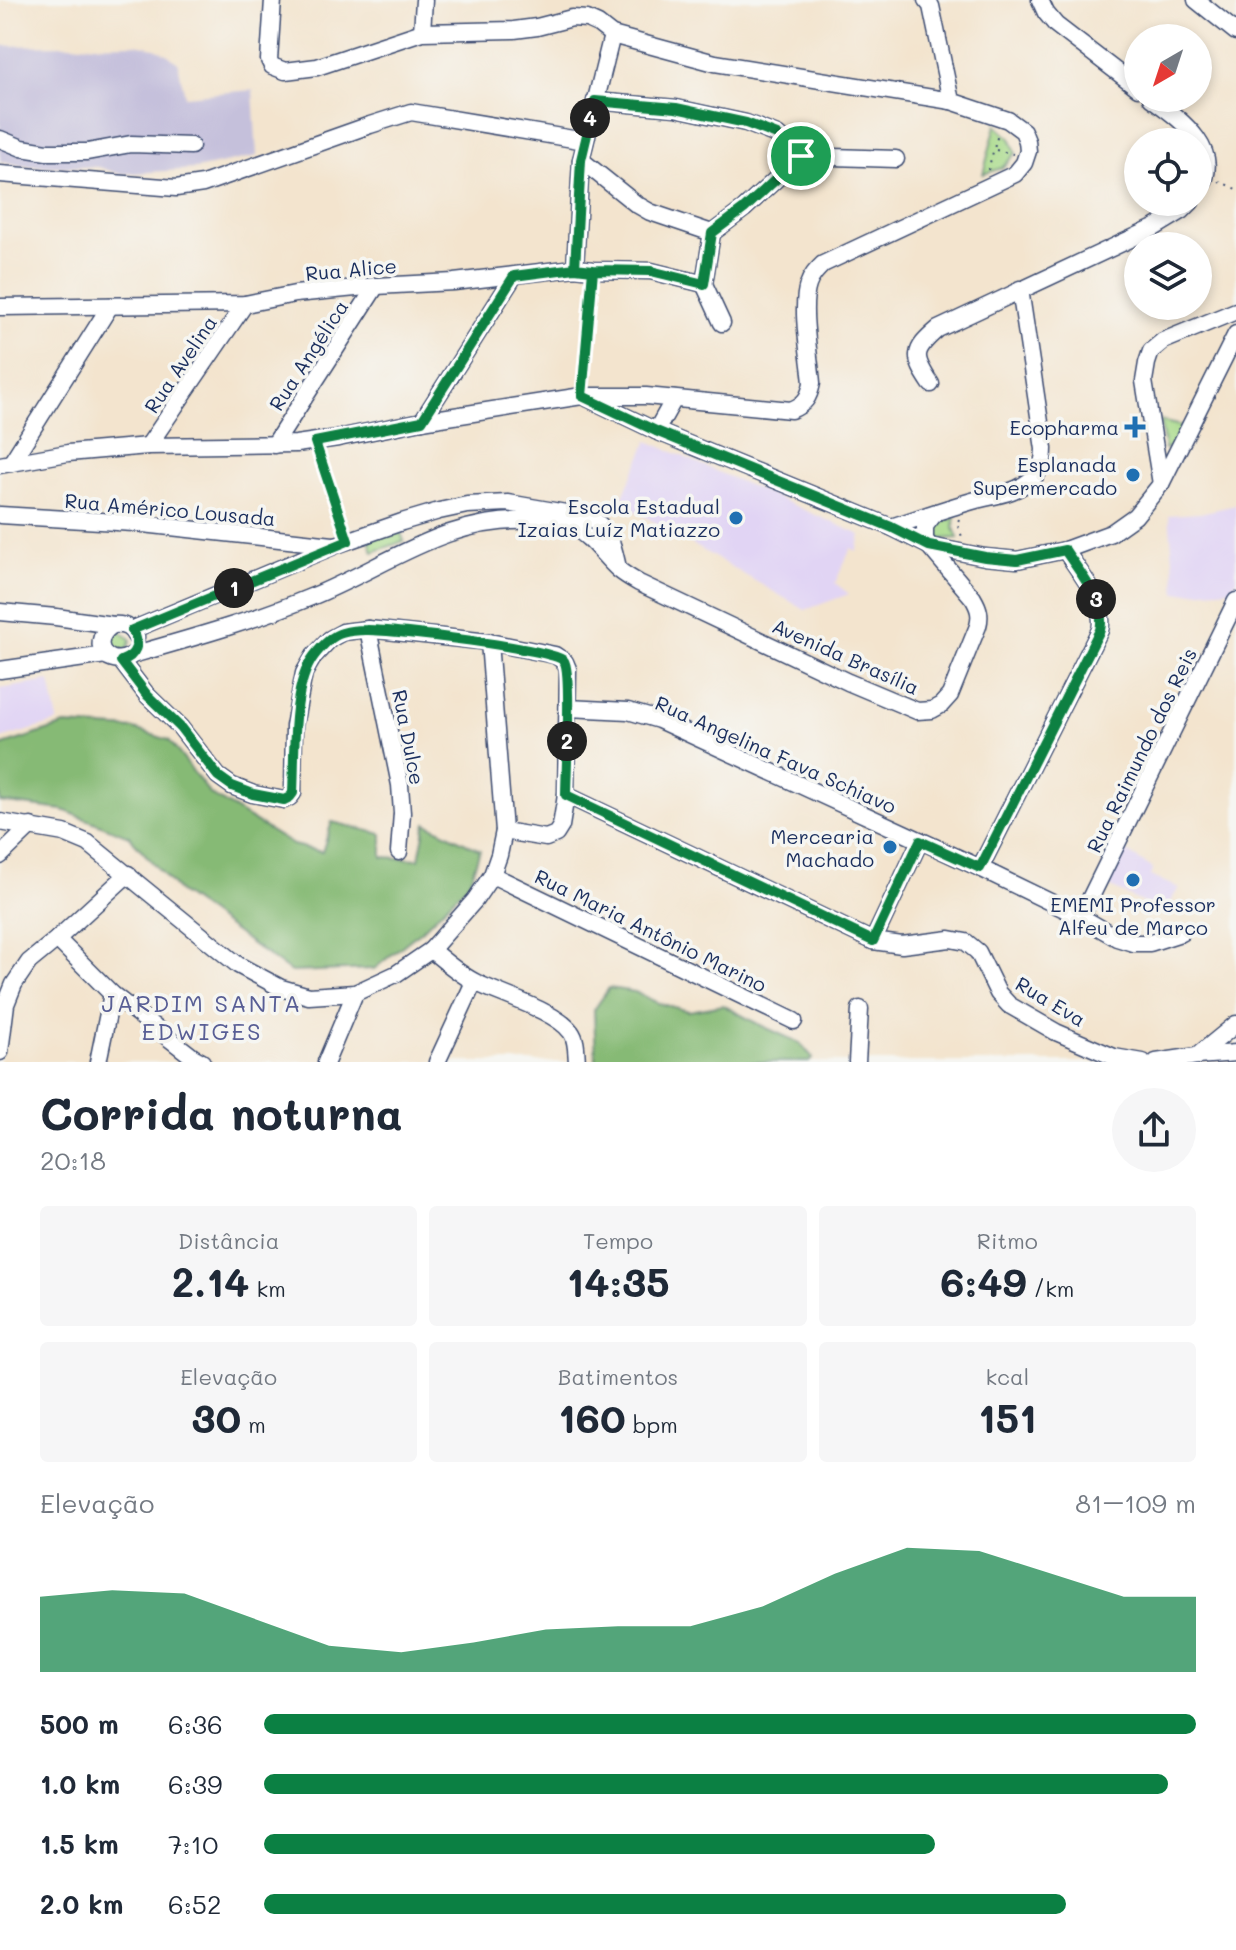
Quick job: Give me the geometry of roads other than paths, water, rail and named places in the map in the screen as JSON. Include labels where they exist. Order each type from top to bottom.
[{"type":"street","points":[[6,464],[68,453],[148,446],[315,442],[422,421],[582,396],[646,396],[791,410],[809,397],[812,383],[804,302],[812,275],[823,264],[1015,174],[1024,163],[1028,151],[1023,131],[1002,118],[951,101],[715,63],[612,35],[587,19],[572,18],[514,30],[422,32],[317,67],[285,71],[272,66],[269,60],[273,0]]},
{"type":"street","points":[[422,32],[424,0]]},
{"type":"street","points":[[926,0],[931,6],[951,101]]},
{"type":"street","points":[[1040,0],[1056,25],[1124,77]]},
{"type":"street","points":[[1196,0],[1236,32]]},
{"type":"street","points":[[575,268],[581,160],[612,35]]},
{"type":"street","points":[[595,101],[676,108],[746,123],[777,135],[801,156],[896,159]]},
{"type":"street","points":[[0,174],[176,188],[203,184],[411,112],[585,141]]},
{"type":"street","points":[[1170,112],[1188,128]]},
{"type":"street","points":[[0,139],[22,148],[47,152],[87,152],[131,144],[191,146]]},
{"type":"street","points":[[722,323],[704,284],[712,233],[744,209],[801,156]]},
{"type":"street","points":[[581,160],[650,212],[712,233]]},
{"type":"street","points":[[931,384],[918,364],[917,354],[924,341],[938,329],[1174,216]]},
{"type":"street","name":"Rua Alice","points":[[0,307],[245,304],[295,294],[454,282],[575,268],[651,271],[704,284]]},
{"type":"street","points":[[422,421],[514,276]]},
{"type":"street","name":"Rua Angélica","points":[[274,445],[376,286]]},
{"type":"street","points":[[891,527],[1022,487],[1043,464],[1044,449],[1020,289]]},
{"type":"street","name":"Rua Avelina","points":[[148,446],[245,304]]},
{"type":"street","points":[[6,464],[110,306]]},
{"type":"street","points":[[1161,484],[1144,381],[1151,351],[1163,341],[1236,311]]},
{"type":"street","points":[[582,396],[656,431],[891,527],[929,546],[1017,560],[1065,550],[1111,533],[1135,516],[1161,484],[1234,339],[1209,322]]},
{"type":"street","points":[[656,431],[674,399]]},
{"type":"street","points":[[132,630],[342,543],[402,522],[467,505],[508,503],[575,521]]},
{"type":"street","points":[[929,546],[925,539],[925,526],[935,513]]},
{"type":"street","name":"Rua Américo Lousada","points":[[0,515],[134,523],[342,543]]},
{"type":"street","points":[[0,670],[120,657],[240,624],[314,596],[405,550],[458,530],[516,520],[575,521]]},
{"type":"street","name":"Avenida Brasília","points":[[575,521],[619,570],[639,583],[848,682],[917,711],[932,710],[950,695],[980,617],[965,588],[929,546]]},
{"type":"street","points":[[980,868],[1100,630],[1099,604],[1065,550]]},
{"type":"street","points":[[965,588],[966,569],[976,555]]},
{"type":"street","name":"Rua Raimundo dos Reis","points":[[1081,917],[1236,601]]},
{"type":"street","points":[[0,612],[126,626],[135,635],[137,645],[120,657]]},
{"type":"street","points":[[113,625],[103,633],[100,645],[120,657],[147,695],[180,727],[218,776],[232,786],[284,800],[293,793],[294,726],[304,673],[330,639],[343,632],[368,629],[489,642],[555,655],[565,662],[568,669],[566,795],[561,826],[556,834],[546,838],[504,831]]},
{"type":"street","name":"Rua Dulce","points":[[368,629],[400,785],[402,813],[399,852]]},
{"type":"street","points":[[0,822],[64,833],[88,843],[238,965],[281,988],[309,996],[355,993],[396,974],[431,950],[467,910],[492,875],[504,831],[489,642]]},
{"type":"street","name":"Rua Angelina Fava Schiavo","points":[[568,708],[628,711],[659,720],[980,868],[1117,938],[1133,943],[1150,943],[1181,933]]},
{"type":"street","name":"Rua Eva","points":[[566,795],[873,941],[902,945],[950,939],[966,942],[978,952],[998,993],[1009,1005],[1056,1032],[1114,1057],[1143,1062]]},
{"type":"street","points":[[0,856],[31,826]]},
{"type":"street","points":[[873,941],[920,841]]},
{"type":"street","points":[[0,1052],[6,1004],[14,984],[29,962],[128,874]]},
{"type":"street","name":"Rua Maria Antônio Marino","points":[[492,875],[794,1021]]},
{"type":"street","points":[[57,939],[112,994],[202,1062]]},
{"type":"street","points":[[431,950],[474,982],[557,1019],[571,1032],[577,1062]]},
{"type":"street","points":[[437,1062],[474,982]]},
{"type":"street","points":[[326,1062],[355,993]]},
{"type":"street","points":[[98,1062],[112,994]]},
{"type":"street","points":[[857,1062],[860,1009]]},
{"type":"street","points":[[1197,1056],[1236,1024]]},
{"type":"street","points":[[1156,1062],[1197,1056],[1234,1056]]},
{"type":"place","name":"Ecopharma","points":[[1135,427]]},
{"type":"place","name":"Esplanada Supermercado","points":[[1133,475]]},
{"type":"place","name":"Escola Estadual Izaias Luíz Matiazzo","points":[[736,518]]},
{"type":"place","name":"Mercearia Machado","points":[[890,847]]},
{"type":"place","name":"EMEMI Professor Alfeu de Marco","points":[[1133,880]]},
{"type":"district","name":"JARDIM SANTA EDWIGES","points":[[202,1016]]}]
